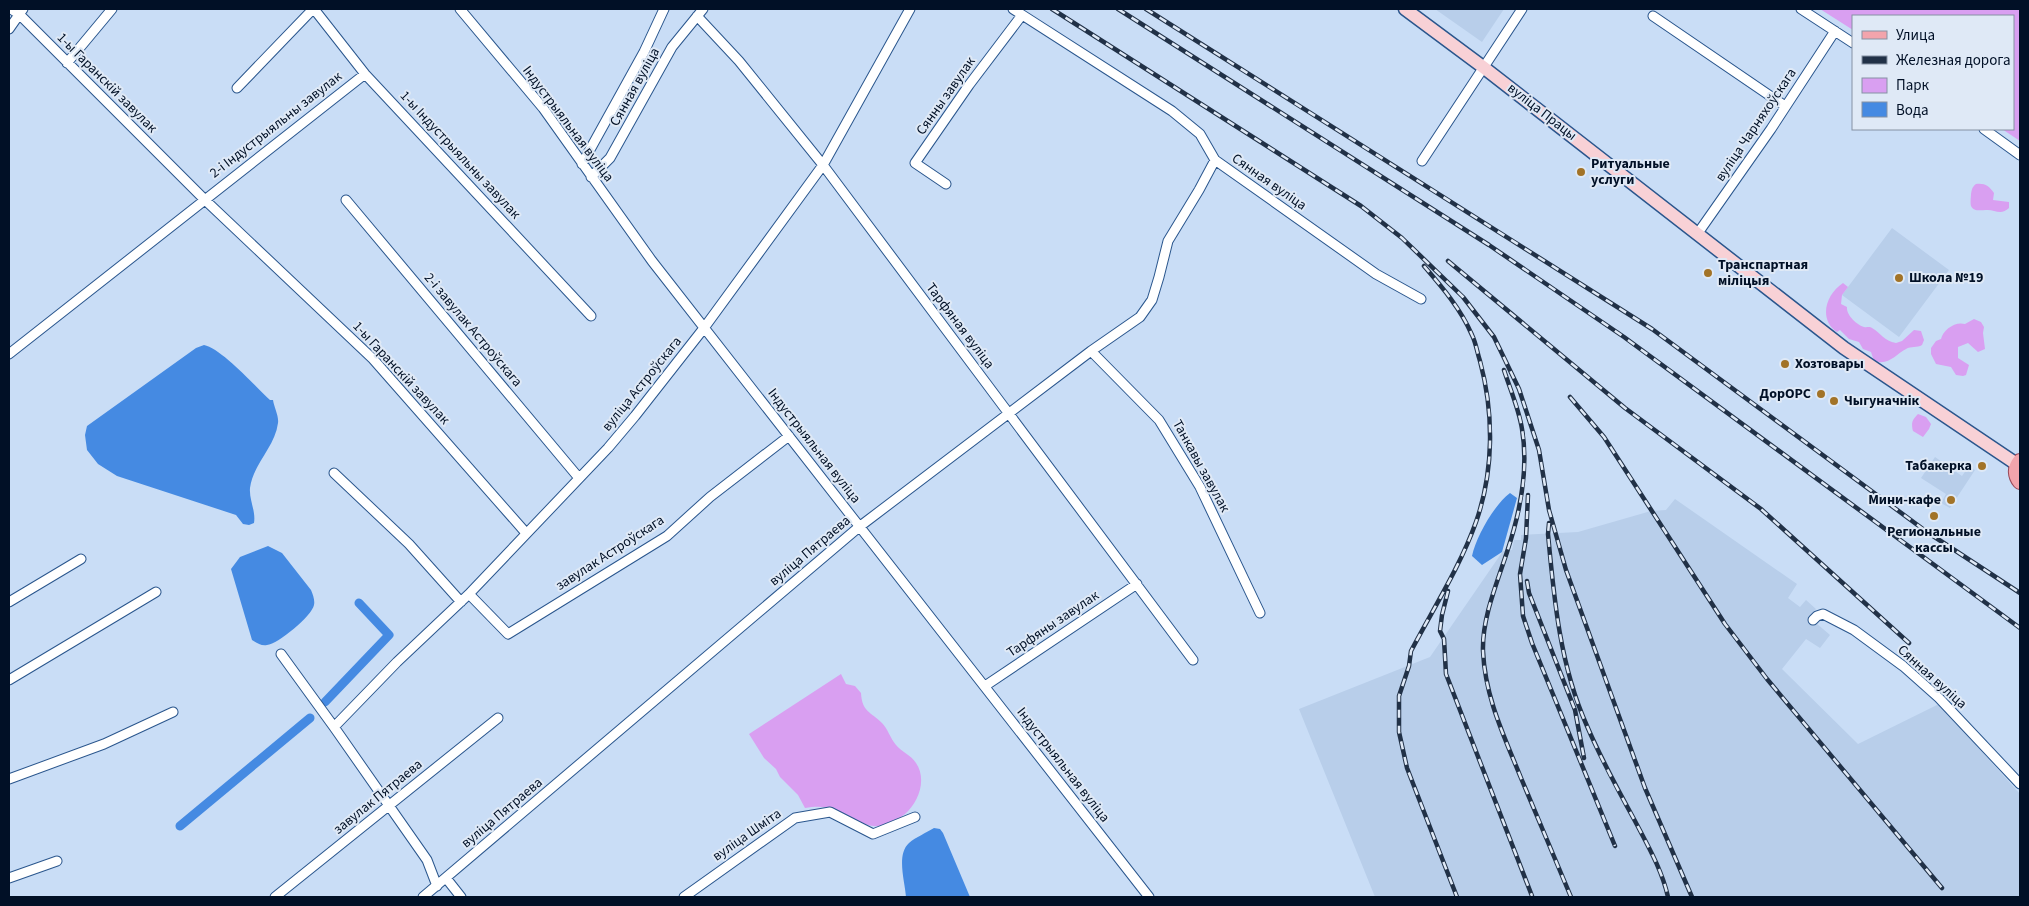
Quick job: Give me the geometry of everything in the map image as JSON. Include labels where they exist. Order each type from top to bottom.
[{"type":"main road","name":"вуліца Працы","points":[[1404,9],[1483,67],[1844,348],[2019,463],[2016,474],[2020,482]]},
{"type":"street","name":"1-ы Гаранскій завулак","points":[[11,9],[22,12],[66,63],[204,199],[373,359],[526,533]]},
{"type":"street","points":[[66,63],[112,9]]},
{"type":"street","points":[[237,88],[313,9]]},
{"type":"street","name":"1-ы Індустрыяльны завулак","points":[[313,9],[365,74],[591,316]]},
{"type":"street","name":"Індустрыяльная вуліца","points":[[460,9],[542,108],[652,261],[1149,897]]},
{"type":"street","name":"Сянная вуліца","points":[[582,164],[644,52],[664,9]]},
{"type":"street","name":"вуліца Астроўскага","points":[[334,727],[396,662],[470,594],[635,416],[704,328],[823,165],[910,9]]},
{"type":"street","name":"Сянная вуліца","points":[[1013,9],[1172,110],[1200,134],[1215,160],[1376,274],[1421,299]]},
{"type":"street","points":[[1422,161],[1522,9]]},
{"type":"street","points":[[1801,9],[1852,42]]},
{"type":"street","points":[[9,29],[22,12]]},
{"type":"street","name":"Сянная вуліца","points":[[591,177],[610,158],[672,47],[700,13]]},
{"type":"street","name":"Тарфяная вуліца","points":[[700,13],[823,165],[1193,660]]},
{"type":"street","name":"Сянны завулак","points":[[946,184],[915,164],[969,85],[1022,15]]},
{"type":"street","points":[[1653,16],[1785,106]]},
{"type":"street","name":"вуліца Чарняхоўскага","points":[[1698,233],[1835,31]]},
{"type":"street","name":"2-і Індустрыяльны завулак","points":[[204,199],[365,74]]},
{"type":"street","points":[[1985,130],[2020,155]]},
{"type":"street","name":"вуліца Пятраева","points":[[423,897],[860,527],[1091,351],[1140,317],[1152,300],[1168,241],[1215,160]]},
{"type":"street","points":[[9,354],[204,199]]},
{"type":"street","name":"2-і завулак Астроўскага","points":[[346,200],[579,478]]},
{"type":"street","name":"Танкавы завулак","points":[[1091,351],[1159,420],[1200,487],[1260,613]]},
{"type":"street","name":"завулак Астроўскага","points":[[470,594],[508,634],[667,536],[710,497],[789,436]]},
{"type":"street","points":[[334,473],[409,544],[461,602]]},
{"type":"street","points":[[9,602],[81,558]]},
{"type":"street","name":"Тарфяны завулак","points":[[985,686],[1137,584]]},
{"type":"street","points":[[9,680],[156,592]]},
{"type":"street","name":"Сянная вуліца","points":[[1813,620],[1823,614],[1854,630],[1903,666],[1939,698],[2020,784]]},
{"type":"street","points":[[280,654],[334,727],[427,860],[437,886]]},
{"type":"street","points":[[9,779],[104,744],[174,712]]},
{"type":"street","name":"завулак Пятраева","points":[[275,897],[498,718]]},
{"type":"street","name":"вуліца Шміта","points":[[684,897],[795,818],[830,812],[873,834],[914,817]]},
{"type":"street","points":[[9,878],[57,861]]},
{"type":"street","points":[[446,878],[461,897]]},
{"type":"shaded area","points":[[1435,9],[1504,9],[1482,42]]},
{"type":"shaded area","name":"Школа №19","points":[[1892,228],[1949,270],[1899,337],[1842,295]]},
{"type":"shaded area","points":[[1935,457],[1962,476],[1969,466],[1975,470],[1950,508],[1941,503],[1946,494],[1921,478]]},
{"type":"shaded area","points":[[1675,499],[1797,584],[1788,598],[1800,607],[1806,600],[1816,609],[1809,617],[1830,635],[1820,648],[1806,639],[1782,669],[1858,744],[1939,704],[2020,794],[2020,897],[1375,897],[1299,709],[1430,657],[1503,551],[1512,550],[1514,540],[1521,540],[1521,535],[1578,532],[1651,511],[1666,510]]},
{"type":"green space","points":[[1820,9],[2020,9],[2020,141],[2004,130],[2014,130],[2014,15],[1852,15],[1852,29]]},
{"type":"green space","points":[[1976,184],[1988,187],[1994,193],[1993,200],[2009,202],[2009,208],[2000,212],[1972,208],[1972,188]]},
{"type":"green space","points":[[1843,283],[1848,287],[1842,295],[1841,304],[1847,307],[1848,313],[1855,322],[1864,327],[1871,327],[1886,339],[1896,343],[1902,341],[1914,330],[1921,331],[1924,340],[1922,345],[1908,348],[1888,361],[1879,362],[1874,361],[1871,352],[1863,349],[1859,342],[1849,339],[1840,330],[1837,332],[1831,327],[1826,314],[1826,307],[1832,293]]},
{"type":"green space","points":[[1974,319],[1981,322],[1984,327],[1985,349],[1978,352],[1968,343],[1958,347],[1958,358],[1969,365],[1966,375],[1956,375],[1951,367],[1936,364],[1931,354],[1931,348],[1936,341],[1941,339],[1944,332],[1950,327],[1961,323],[1965,324]]},
{"type":"green space","points":[[1918,414],[1926,417],[1931,424],[1923,437],[1913,431],[1912,428],[1912,422]]},
{"type":"green space","points":[[841,674],[846,684],[855,686],[861,693],[865,708],[882,723],[896,745],[914,760],[921,776],[918,797],[910,809],[901,817],[880,826],[865,824],[827,808],[805,808],[798,795],[764,758],[749,734]]},
{"type":"water","points":[[204,345],[229,360],[270,400],[273,400],[277,414],[278,423],[273,440],[252,479],[250,492],[254,523],[249,525],[243,524],[236,515],[117,476],[98,464],[87,450],[85,435],[87,426],[196,348]]},
{"type":"water","points":[[1510,493],[1517,498],[1502,552],[1482,565],[1472,556],[1477,540],[1492,513]]},
{"type":"water","points":[[268,546],[282,553],[311,590],[314,605],[307,616],[294,629],[279,640],[265,645],[252,640],[231,569],[240,557]]},
{"type":"water","points":[[934,828],[940,829],[943,833],[970,897],[906,897],[902,868],[905,848],[909,843]]},
{"type":"waterway","points":[[325,702],[389,635],[359,603]]},
{"type":"waterway","points":[[180,826],[310,718]]},
{"type":"railway","points":[[1052,9],[1361,206],[1402,238],[1463,297],[1494,337],[1519,389],[1539,450],[1549,510],[1566,570],[1645,788],[1692,897]]},
{"type":"railway","points":[[1118,9],[1489,245],[1624,337],[2020,628]]},
{"type":"railway","points":[[1146,9],[1652,329],[1927,532],[2020,593]]},
{"type":"railway","points":[[1448,261],[1625,408],[1761,509],[1909,643]]},
{"type":"railway","points":[[1424,266],[1457,307],[1468,325],[1485,381],[1490,421],[1489,462],[1482,503],[1476,522],[1454,572],[1411,651],[1409,666],[1399,696],[1399,732],[1407,768],[1457,897]]},
{"type":"railway","points":[[1504,370],[1521,422],[1524,444],[1524,476],[1516,522],[1485,626],[1483,651],[1487,684],[1502,731],[1571,897]]},
{"type":"railway","points":[[1570,397],[1604,437],[1725,624],[1767,679],[1942,888]]},
{"type":"railway","points":[[1528,495],[1526,538],[1520,574],[1523,616],[1532,643],[1615,846]]},
{"type":"railway","points":[[1549,523],[1548,534],[1556,607],[1570,680],[1592,738],[1654,858],[1668,897]]},
{"type":"railway","points":[[1527,581],[1529,593],[1575,710],[1584,758]]},
{"type":"railway","points":[[1448,591],[1440,631],[1444,639],[1446,674],[1532,896]]},
{"type":"place","name":"Ритуальные услуги","points":[[1581,172]]},
{"type":"place","name":"Транспартная міліцыя","points":[[1708,273]]},
{"type":"place","name":"Школа №19","points":[[1899,278]]},
{"type":"place","name":"Хозтовары","points":[[1785,364]]},
{"type":"place","name":"ДорОРС","points":[[1821,394]]},
{"type":"place","name":"Чыгуначнік","points":[[1834,401]]},
{"type":"place","name":"Табакерка","points":[[1982,466]]},
{"type":"place","name":"Мини-кафе","points":[[1951,500]]},
{"type":"place","name":"Региональные кассы","points":[[1934,516]]}]
